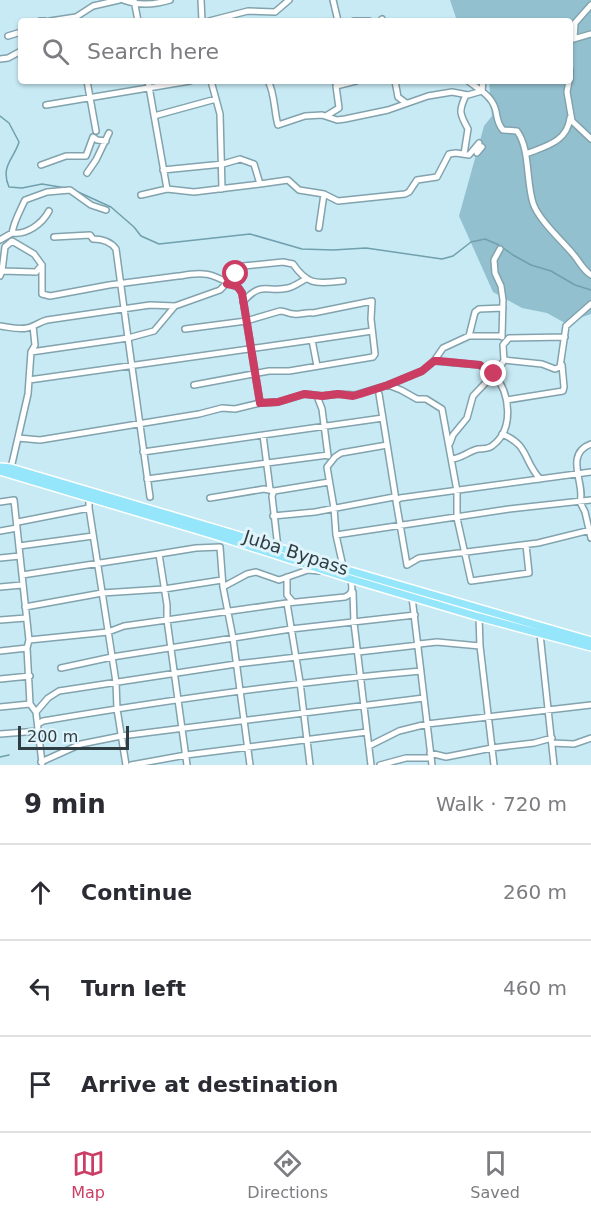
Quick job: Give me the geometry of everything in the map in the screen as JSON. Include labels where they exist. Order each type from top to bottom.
[{"type":"main road","name":"Juba Bypass","points":[[3,469],[349,579],[591,647]]},
{"type":"main road","name":"Juba Bypass","points":[[3,469],[278,547],[344,569],[591,641]]},
{"type":"street","points":[[77,18],[93,6],[121,0],[155,5],[170,0]]},
{"type":"street","points":[[201,0],[202,18]]},
{"type":"street","points":[[220,18],[248,10],[275,12],[289,0]]},
{"type":"street","points":[[333,0],[337,18]]},
{"type":"street","points":[[135,2],[138,18]]},
{"type":"street","points":[[573,34],[575,23],[591,5]]},
{"type":"street","points":[[8,36],[18,31]]},
{"type":"street","points":[[573,39],[591,34]]},
{"type":"street","points":[[0,59],[18,53]]},
{"type":"street","points":[[88,84],[96,131]]},
{"type":"street","points":[[46,105],[90,98],[149,84],[167,189]]},
{"type":"street","points":[[212,84],[220,114],[222,189]]},
{"type":"street","points":[[269,84],[278,125],[305,116],[345,119],[388,110],[428,96],[482,91]]},
{"type":"street","points":[[326,116],[339,108],[336,86],[339,84]]},
{"type":"street","points":[[396,84],[398,97],[406,104]]},
{"type":"street","points":[[472,84],[490,98],[495,108],[497,123],[503,130],[517,131],[524,139],[526,170],[535,208],[561,243],[591,275]]},
{"type":"street","points":[[482,91],[483,84]]},
{"type":"street","points":[[526,154],[555,143],[563,136],[569,125],[567,92],[569,84]]},
{"type":"street","points":[[465,154],[468,129],[462,121],[460,111],[466,94]]},
{"type":"street","points":[[154,116],[216,99]]},
{"type":"street","points":[[570,116],[572,121],[591,139]]},
{"type":"street","points":[[87,173],[110,133]]},
{"type":"street","points":[[41,165],[66,156],[86,156],[93,137],[106,141]]},
{"type":"street","points":[[141,195],[167,189],[189,192],[288,180],[299,190],[324,194],[339,201],[405,194],[417,180],[437,177],[449,154],[469,155],[479,143],[477,153],[482,147]]},
{"type":"street","points":[[163,170],[223,164],[240,159],[254,164],[260,184]]},
{"type":"street","points":[[42,265],[36,272],[1,273],[5,247],[12,241],[15,234],[14,221],[20,214],[25,200],[42,194],[70,190],[91,205],[106,210]]},
{"type":"street","points":[[319,228],[324,194]]},
{"type":"street","points":[[0,240],[35,228],[45,219],[49,211]]},
{"type":"street","points":[[54,237],[90,235],[93,239],[113,245],[116,249],[150,497]]},
{"type":"street","points":[[12,241],[34,254],[42,265],[42,294],[50,296],[120,283],[204,273],[218,276],[227,284],[237,286],[243,302],[260,403]]},
{"type":"street","points":[[449,444],[455,432],[467,418],[473,396],[493,376],[504,360],[501,285],[495,273],[494,260],[500,249]]},
{"type":"street","points":[[0,326],[17,329],[47,320],[150,305],[175,306],[215,292],[227,284],[243,266],[283,262],[293,264],[306,279],[318,283],[343,281]]},
{"type":"street","points":[[243,302],[252,293],[268,288],[290,288],[306,279]]},
{"type":"street","points":[[240,290],[252,293]]},
{"type":"street","points":[[186,329],[246,321],[280,311],[294,314],[313,313],[372,302],[375,354],[373,357],[289,371],[269,371],[194,385]]},
{"type":"street","points":[[507,400],[563,391],[562,363],[566,326],[591,304]]},
{"type":"street","points":[[31,352],[128,338],[154,331],[175,306]]},
{"type":"street","points":[[469,336],[475,312],[479,309],[503,308]]},
{"type":"street","points":[[3,469],[18,438],[29,380],[31,352],[35,345],[33,326]]},
{"type":"street","points":[[29,380],[372,331]]},
{"type":"street","points":[[18,438],[40,440],[222,408],[240,408],[260,403],[278,402],[304,394],[353,396],[422,371],[444,348],[469,336],[565,337]]},
{"type":"street","points":[[312,340],[317,366]]},
{"type":"street","points":[[504,360],[542,364],[555,369],[561,368],[562,363]]},
{"type":"street","points":[[434,361],[480,365],[493,376],[507,400],[508,409],[502,434],[491,447],[452,459]]},
{"type":"street","points":[[388,385],[417,399],[426,399],[442,409],[457,490],[458,518],[471,581],[529,573],[526,545]]},
{"type":"street","points":[[379,394],[407,565],[419,558],[526,545],[590,530]]},
{"type":"street","points":[[317,396],[321,404],[328,455],[328,482],[334,508],[336,535],[344,569],[353,591],[354,623],[371,765]]},
{"type":"street","points":[[143,452],[383,418]]},
{"type":"street","points":[[502,434],[512,438],[524,449],[530,466],[540,479]]},
{"type":"street","points":[[263,435],[279,555]]},
{"type":"street","points":[[591,444],[584,447],[577,461],[576,474],[580,502],[585,512],[591,538]]},
{"type":"street","points":[[329,463],[341,453],[387,445]]},
{"type":"street","points":[[147,479],[328,455]]},
{"type":"street","points":[[273,516],[591,472]]},
{"type":"street","points":[[210,498],[328,482]]},
{"type":"street","points":[[89,498],[126,765]]},
{"type":"street","points":[[0,502],[14,500],[29,640],[27,648],[30,704],[36,712],[42,763],[81,744],[121,736],[424,698]]},
{"type":"street","points":[[336,535],[509,509],[591,500]]},
{"type":"street","points":[[0,531],[89,508]]},
{"type":"street","points":[[19,546],[93,536]]},
{"type":"street","points":[[22,575],[196,548],[220,547],[223,588],[233,638],[250,765]]},
{"type":"street","points":[[159,554],[187,765]]},
{"type":"street","points":[[0,558],[20,556]]},
{"type":"street","points":[[223,588],[246,574],[256,572],[275,580],[308,570],[324,571]]},
{"type":"street","points":[[288,577],[287,595],[290,603],[291,629],[310,765]]},
{"type":"street","points":[[25,607],[102,593],[164,589],[222,580]]},
{"type":"street","points":[[0,587],[22,585]]},
{"type":"street","points":[[29,640],[108,632],[122,626],[345,597],[353,591]]},
{"type":"street","points":[[412,597],[432,765]]},
{"type":"street","points":[[61,668],[111,657],[291,629],[415,615]]},
{"type":"street","points":[[479,617],[480,646],[494,765]]},
{"type":"street","points":[[0,620],[26,618]]},
{"type":"street","points":[[540,634],[554,765]]},
{"type":"street","points":[[36,712],[48,698],[58,691],[175,673],[295,656],[437,642],[480,646]]},
{"type":"street","points":[[0,651],[27,648]]},
{"type":"street","points":[[0,734],[38,728],[43,721],[117,709],[300,682],[421,671]]},
{"type":"street","points":[[0,679],[30,676]]},
{"type":"street","points":[[0,707],[30,704]]},
{"type":"street","points":[[369,746],[399,731],[427,724],[591,705]]},
{"type":"street","points":[[131,765],[186,755],[367,732]]},
{"type":"street","points":[[380,765],[406,758],[431,755],[446,757],[552,740],[574,744],[591,738]]},
{"type":"shaded area","points":[[450,0],[591,0],[591,314],[565,323],[547,313],[522,308],[493,292],[459,216],[484,126],[492,116],[489,84],[573,84],[573,18],[456,18]]},
{"type":"waterway","points":[[0,116],[9,123],[19,142],[7,168],[9,187],[22,188],[42,184],[66,188]]},
{"type":"waterway","points":[[76,191],[111,207],[141,236],[159,244],[250,234],[302,249],[366,248],[442,259],[453,256],[471,242],[485,239],[531,265],[551,271],[575,285],[591,290]]},
{"type":"waterway","points":[[0,757],[9,755]]},
{"type":"route","points":[[236,274],[227,284],[237,286],[242,293],[260,403],[285,401],[304,394],[353,396],[422,371],[434,361],[480,365],[490,373],[491,377],[494,374]]}]
